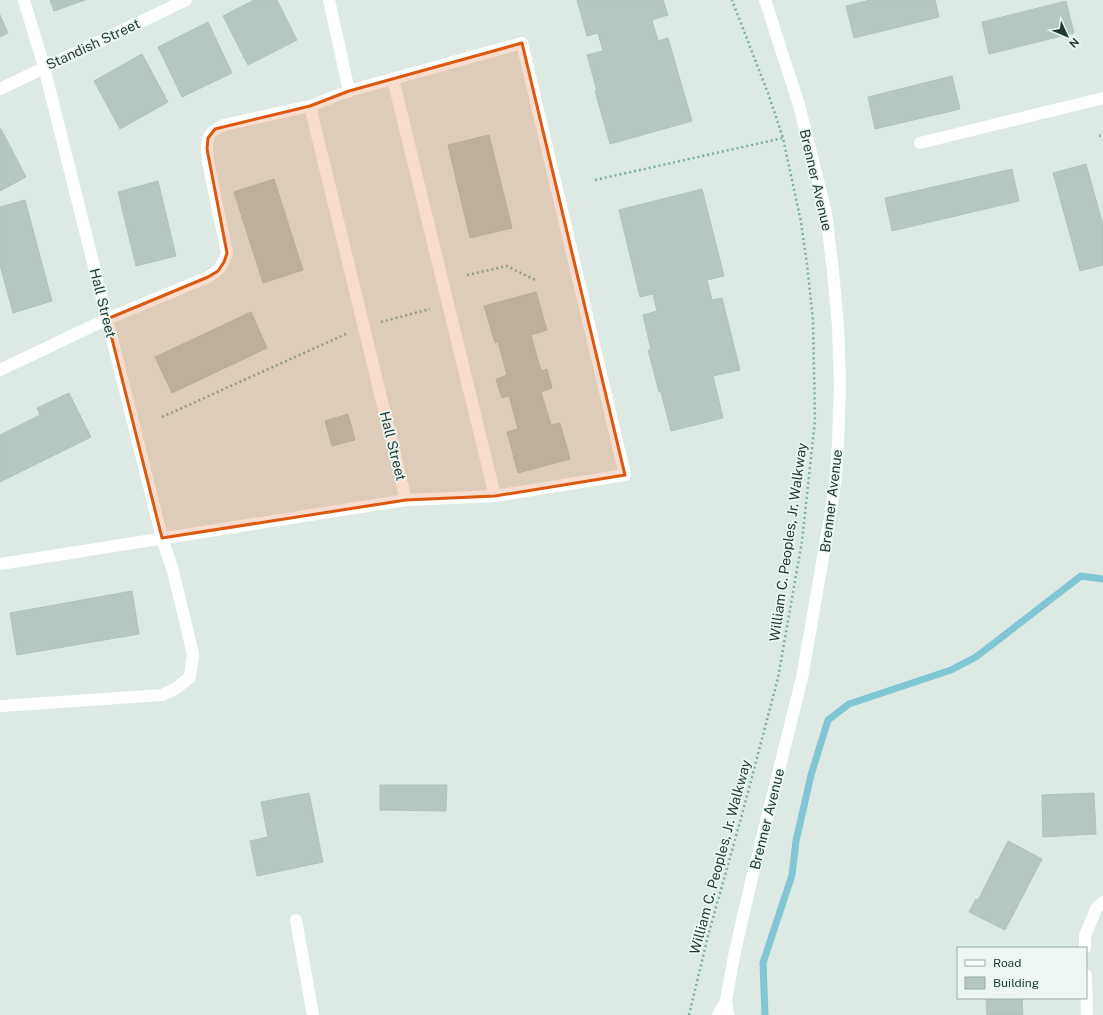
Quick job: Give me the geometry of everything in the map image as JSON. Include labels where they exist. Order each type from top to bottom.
[{"type":"street","name":"Hall Street","points":[[24,0],[44,68],[162,538]]},
{"type":"street","name":"Standish Street","points":[[0,89],[186,0]]},
{"type":"street","points":[[329,0],[349,91]]},
{"type":"street","name":"Brenner Avenue","points":[[728,1015],[726,1001],[734,956],[802,678],[830,517],[836,475],[838,442],[840,385],[838,326],[826,213],[799,105],[765,0]]},
{"type":"street","name":"Hall Street","points":[[0,564],[406,500],[495,496],[625,475],[522,43],[392,79]]},
{"type":"street","points":[[0,370],[107,319],[208,277],[218,271],[224,262],[227,253],[206,149],[208,138],[215,129],[310,106],[349,91],[392,79],[495,496]]},
{"type":"street","points":[[920,143],[1103,98]]},
{"type":"street","name":"Hall Street","points":[[310,106],[406,500]]},
{"type":"street","points":[[2,706],[162,695],[175,689],[190,677],[193,654],[173,571],[162,538]]},
{"type":"street","points":[[1085,947],[1085,936],[1096,909],[1103,902]]},
{"type":"street","points":[[296,920],[313,1015]]},
{"type":"street","points":[[1087,999],[1087,1015]]},
{"type":"street","name":"Brenner Avenue","points":[[718,1015],[726,1001]]},
{"type":"path","name":"William C. Peoples, Jr. Walkway","points":[[689,1015],[708,936],[778,678],[802,541],[814,442],[815,420],[813,321],[801,222],[783,138],[769,96],[732,0]]},
{"type":"path","points":[[1099,136],[1103,135]]},
{"type":"path","points":[[595,180],[783,138]]},
{"type":"path","points":[[467,275],[507,266],[535,280]]},
{"type":"path","points":[[381,322],[430,308]]},
{"type":"path","points":[[162,417],[350,332]]},
{"type":"highlighted area","points":[[522,43],[625,475],[495,496],[406,500],[162,538],[107,319],[208,277],[218,271],[224,262],[227,253],[207,149],[208,138],[215,129],[310,106],[349,91]]},
{"type":"building","points":[[50,0],[85,0],[54,11]]},
{"type":"building","points":[[254,0],[277,0],[297,40],[248,65],[223,16]]},
{"type":"building","points":[[577,0],[663,0],[668,15],[652,20],[658,41],[668,38],[692,121],[610,144],[595,91],[597,91],[587,55],[603,51],[598,33],[587,36]]},
{"type":"building","points":[[870,0],[935,0],[939,17],[854,38],[846,6]]},
{"type":"building","points":[[1066,1],[1074,33],[989,54],[982,22]]},
{"type":"building","points":[[0,15],[8,33],[0,37]]},
{"type":"building","points":[[208,22],[232,73],[182,97],[158,47]]},
{"type":"building","points":[[142,54],[168,102],[120,129],[94,81]]},
{"type":"building","points":[[952,76],[960,109],[875,129],[868,97]]},
{"type":"building","points":[[0,129],[26,177],[0,191]]},
{"type":"building","points":[[489,135],[512,228],[470,238],[448,145]]},
{"type":"building","points":[[1086,164],[1103,225],[1103,265],[1080,271],[1053,173]]},
{"type":"building","points":[[1012,169],[1019,201],[892,231],[885,198]]},
{"type":"building","points":[[274,179],[303,270],[263,283],[234,192]]},
{"type":"building","points":[[158,181],[176,256],[136,266],[118,192]]},
{"type":"building","points":[[702,189],[724,276],[707,280],[712,300],[722,298],[740,370],[713,376],[723,418],[671,431],[648,350],[651,350],[643,315],[657,311],[653,294],[640,297],[619,210]]},
{"type":"building","points":[[25,200],[52,301],[13,313],[0,265],[0,207]]},
{"type":"building","points":[[536,292],[547,330],[531,335],[541,371],[547,369],[552,388],[541,392],[551,425],[560,423],[570,459],[518,473],[507,432],[518,429],[509,396],[502,398],[496,379],[507,375],[498,342],[495,343],[484,306]]},
{"type":"building","points":[[251,312],[267,348],[172,393],[155,357]]},
{"type":"building","points":[[69,393],[91,437],[0,482],[0,435],[40,415],[37,408]]},
{"type":"building","points":[[348,414],[355,440],[332,446],[325,421]]},
{"type":"building","points":[[132,591],[139,634],[17,655],[10,613]]},
{"type":"building","points":[[380,785],[447,785],[446,811],[380,810]]},
{"type":"building","points":[[309,793],[323,862],[257,876],[250,841],[268,837],[261,802]]},
{"type":"building","points":[[1094,793],[1096,834],[1043,837],[1042,795]]},
{"type":"building","points":[[1008,841],[1042,859],[1005,930],[969,912],[976,899],[978,900]]},
{"type":"building","points":[[986,999],[1022,999],[1023,1015],[987,1015]]},
{"type":"waterway","points":[[765,1015],[763,963],[792,875],[796,841],[811,775],[828,720],[849,704],[951,670],[976,657],[1081,576],[1103,579]]}]
